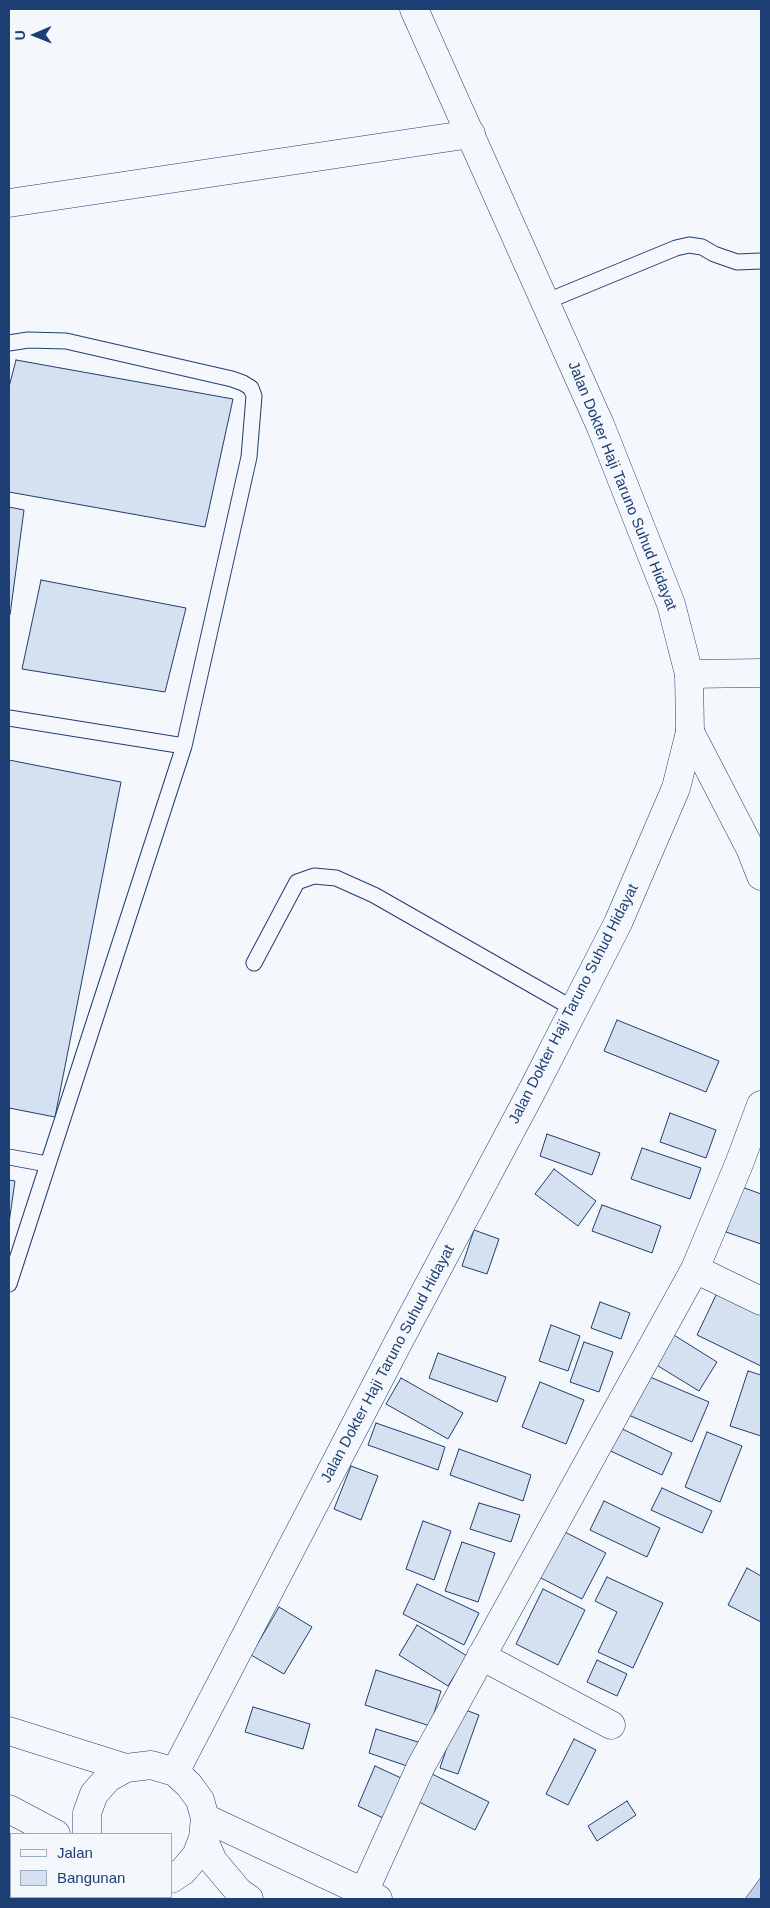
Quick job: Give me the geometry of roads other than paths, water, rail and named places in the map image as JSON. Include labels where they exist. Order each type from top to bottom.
[{"type":"street","name":"Jalan Dokter Haji Taruno Suhud Hidayat","points":[[175,1772],[618,923],[676,788],[690,732],[689,674],[671,604],[601,427],[414,9]]},
{"type":"street","points":[[9,203],[471,134]]},
{"type":"street","points":[[689,674],[761,673]]},
{"type":"street","points":[[690,732],[750,848],[761,876]]},
{"type":"street","points":[[204,1828],[371,1896],[421,1766],[695,1269],[739,1164],[761,1105]]},
{"type":"street","points":[[695,1269],[761,1301]]},
{"type":"street","points":[[481,1656],[611,1725]]},
{"type":"street","points":[[9,1731],[126,1768]]},
{"type":"street","points":[[87,1833],[87,1813],[94,1794],[108,1778],[126,1768],[151,1765],[175,1772],[189,1784],[200,1800],[204,1828],[213,1861],[239,1892],[250,1899]]},
{"type":"street","points":[[9,1809],[54,1833]]},
{"type":"street","points":[[172,1878],[183,1871],[196,1856],[204,1828]]},
{"type":"lane","points":[[544,302],[676,248],[689,245],[702,247],[737,262],[761,262]]},
{"type":"lane","points":[[9,343],[28,340],[66,341],[244,383],[251,388],[254,396],[248,457],[184,746],[9,1284]]},
{"type":"lane","points":[[9,718],[184,746]]},
{"type":"lane","points":[[254,964],[297,882],[314,876],[336,878],[374,895],[574,1009]]},
{"type":"lane","points":[[9,1157],[47,1164]]},
{"type":"water","points":[[761,1877],[761,1899],[745,1899]]}]
